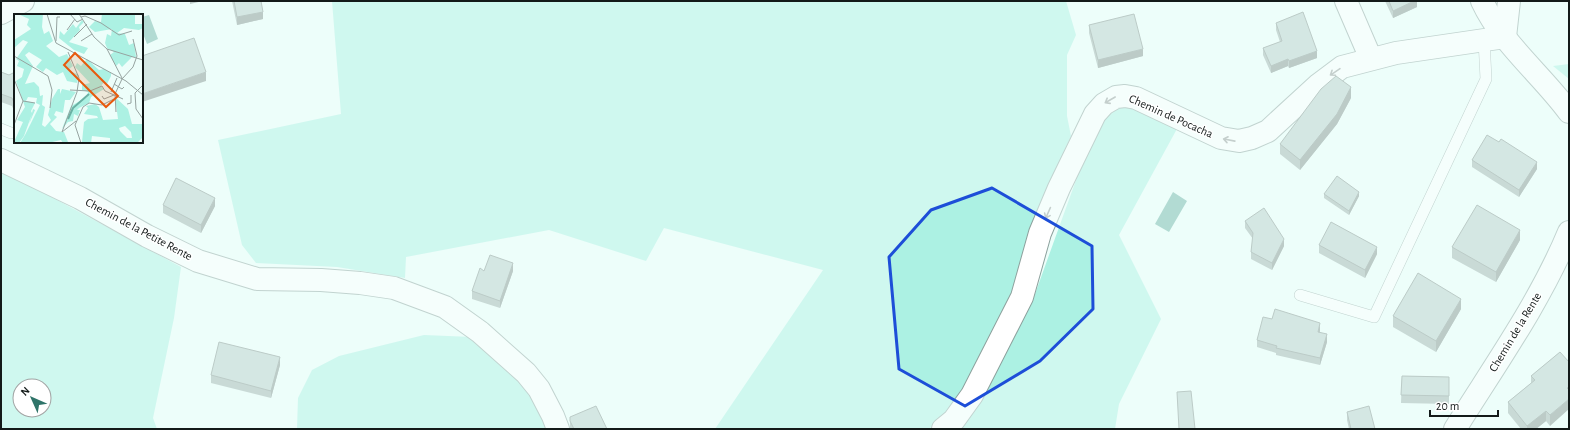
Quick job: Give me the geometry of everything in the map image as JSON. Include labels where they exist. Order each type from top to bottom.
[{"type":"street","points":[[1,13],[23,1]]},
{"type":"street","points":[[1346,1],[1371,59]]},
{"type":"street","points":[[1482,1],[1505,37],[1569,112]]},
{"type":"street","points":[[1505,37],[1509,1]]},
{"type":"street","name":"Chemin de Pocacha","points":[[943,429],[954,420],[972,395],[1022,297],[1040,233],[1059,188],[1095,114],[1104,104],[1116,97],[1125,96],[1136,98],[1221,138],[1239,141],[1268,132],[1332,73],[1342,67],[1396,53],[1505,37]]},
{"type":"street","name":"Chemin de la Petite Rente","points":[[1,160],[80,198],[147,236],[198,261],[257,279],[321,280],[360,283],[394,288],[445,307],[480,332],[526,373],[539,389],[558,429]]},
{"type":"street","name":"Chemin de la Rente","points":[[1455,429],[1526,316],[1557,261],[1569,232]]},
{"type":"lane","points":[[1300,295],[1374,317],[1486,79],[1484,40]]},
{"type":"highlighted area","points":[[992,188],[1092,246],[1093,309],[1040,361],[965,406],[899,369],[889,257],[931,210]]},
{"type":"shaded area","points":[[332,1],[1066,1],[1076,35],[1067,55],[1067,116],[1071,136],[1056,170],[1022,273],[984,359],[950,410],[929,429],[715,429],[823,270],[664,228],[646,261],[549,230],[406,257],[405,278],[337,267],[256,263],[242,245],[218,140],[341,114]]},
{"type":"shaded area","points":[[149,15],[158,39],[147,44],[143,34],[143,17]]},
{"type":"shaded area","points":[[1569,64],[1569,79],[1553,66]]},
{"type":"shaded area","points":[[1134,106],[1178,127],[1119,235],[1161,319],[1119,404],[1115,429],[954,429],[971,409],[1035,294],[1089,144],[1106,118],[1119,107]]},
{"type":"shaded area","points":[[1,172],[9,174],[181,267],[174,318],[153,418],[157,429],[1,429]]},
{"type":"shaded area","points":[[1173,192],[1187,201],[1169,232],[1155,224]]},
{"type":"shaded area","points":[[424,335],[472,337],[511,370],[536,401],[549,429],[297,429],[298,398],[312,370],[339,356]]},
{"type":"building","points":[[234,1],[261,1],[263,12],[237,17]]},
{"type":"building","points":[[1389,1],[1414,1],[1393,11]]},
{"type":"building","points":[[1303,12],[1317,51],[1289,61],[1288,59],[1271,66],[1263,48],[1282,41],[1276,23]]},
{"type":"building","points":[[1134,14],[1143,49],[1098,60],[1089,25]]},
{"type":"building","points":[[194,38],[206,72],[143,94],[143,56]]},
{"type":"building","points":[[1,72],[9,75],[14,72],[14,103],[12,98],[1,94]]},
{"type":"building","points":[[1336,76],[1351,87],[1337,114],[1300,160],[1280,144],[1321,89]]},
{"type":"building","points":[[1487,135],[1499,142],[1501,139],[1537,162],[1519,190],[1472,160]]},
{"type":"building","points":[[1337,176],[1359,192],[1349,211],[1324,194]]},
{"type":"building","points":[[176,178],[215,198],[201,225],[163,205]]},
{"type":"building","points":[[1477,205],[1520,230],[1496,272],[1452,247]]},
{"type":"building","points":[[1264,208],[1284,239],[1272,263],[1251,252],[1253,233],[1245,221]]},
{"type":"building","points":[[1331,222],[1377,247],[1365,270],[1319,245]]},
{"type":"building","points":[[490,255],[513,263],[500,301],[472,291],[480,268],[484,271]]},
{"type":"building","points":[[1418,273],[1461,299],[1436,341],[1393,316]]},
{"type":"building","points":[[1275,309],[1320,323],[1318,332],[1327,334],[1320,358],[1276,348],[1277,346],[1257,340],[1263,317],[1272,319]]},
{"type":"building","points":[[219,342],[280,357],[271,391],[211,375]]},
{"type":"building","points":[[1560,352],[1569,362],[1569,387],[1567,388],[1569,390],[1569,399],[1550,415],[1546,411],[1527,426],[1508,402],[1535,380],[1531,376]]},
{"type":"building","points":[[1402,376],[1449,377],[1449,396],[1401,395]]},
{"type":"building","points":[[1191,391],[1195,429],[1179,429],[1177,392]]},
{"type":"building","points":[[596,406],[607,429],[574,429],[570,421],[570,417]]},
{"type":"building","points":[[1369,406],[1375,429],[1351,429],[1347,412]]}]
